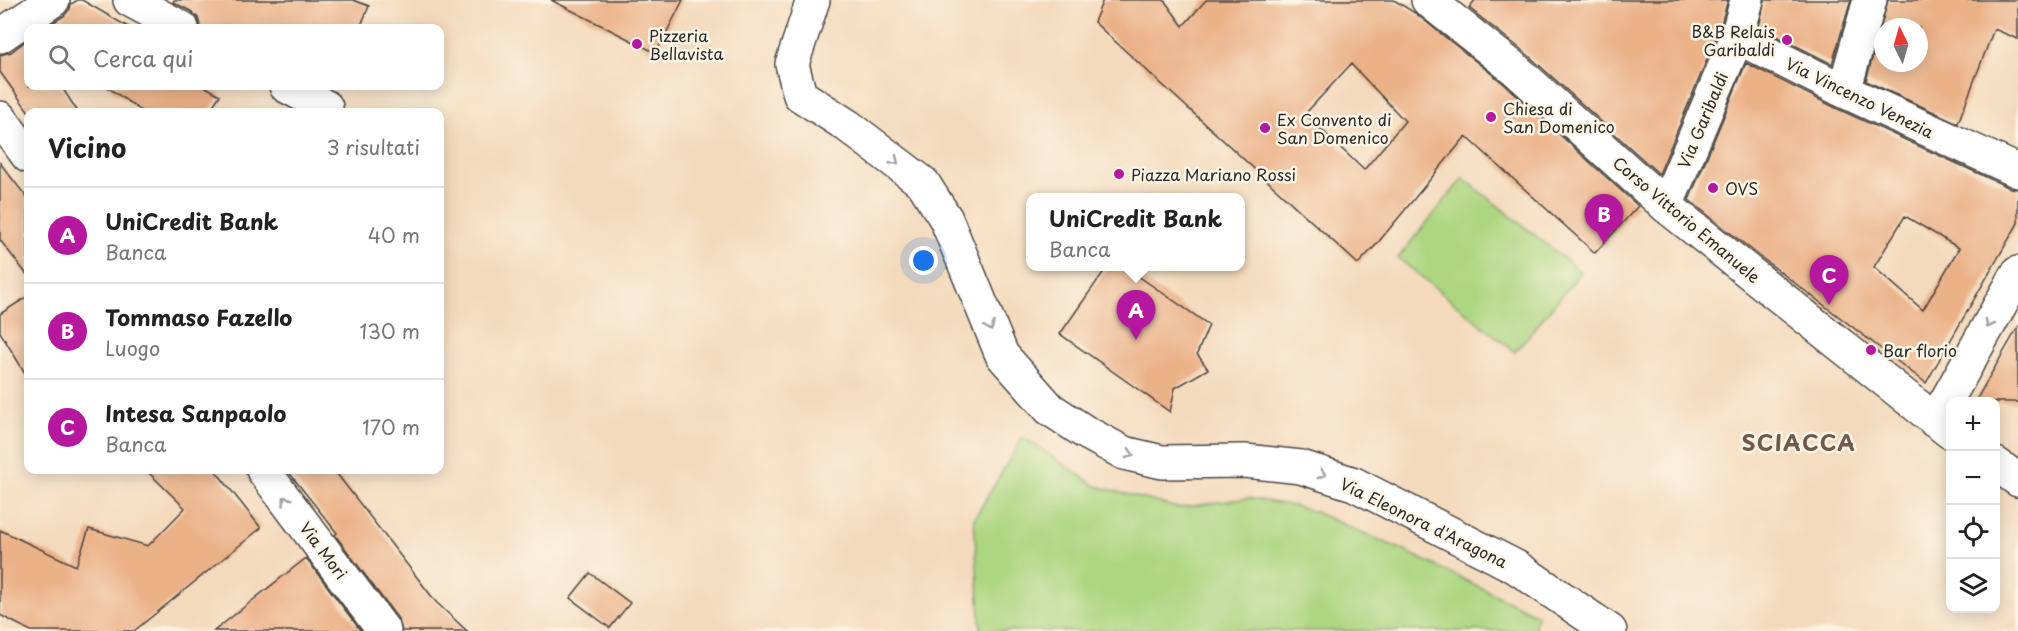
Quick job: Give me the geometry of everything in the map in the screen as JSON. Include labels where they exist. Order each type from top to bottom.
[{"type":"street","points":[[0,36],[53,0]]},
{"type":"street","points":[[130,0],[175,24]]},
{"type":"street","name":"Via Eleonora d'Aragona","points":[[813,0],[792,64],[800,95],[848,126],[923,183],[946,219],[1002,356],[1050,409],[1085,432],[1124,453],[1162,462],[1245,461],[1301,467],[1354,484],[1516,567],[1610,631]]},
{"type":"street","name":"Corso Vittorio Emanuele","points":[[1428,0],[1461,10],[1515,69],[1666,206],[1943,426]]},
{"type":"street","name":"Via Garibaldi","points":[[1666,206],[1737,37],[1747,0]]},
{"type":"street","points":[[1844,91],[1870,0]]},
{"type":"street","name":"Via Vincenzo Venezia","points":[[1737,37],[1844,91],[2018,171]]},
{"type":"street","points":[[294,90],[326,107]]},
{"type":"street","points":[[0,118],[24,151]]},
{"type":"street","points":[[1943,426],[2018,273]]},
{"type":"street","points":[[2000,467],[2018,480]]},
{"type":"street","name":"Via Mori","points":[[266,474],[384,631]]},
{"type":"green space","points":[[1463,178],[1581,272],[1515,352],[1398,258]]},
{"type":"green space","points":[[1023,437],[1096,486],[1178,508],[1248,498],[1312,511],[1405,551],[1537,615],[1536,631],[981,631],[974,519]]},
{"type":"building","points":[[82,0],[123,24],[51,24],[64,16],[71,4]]},
{"type":"building","points":[[174,0],[353,0],[369,6],[362,24],[200,24],[198,18],[191,11],[173,2]]},
{"type":"building","points":[[551,0],[683,0],[656,53]]},
{"type":"building","name":"Ex Convento di San Domenico","points":[[1103,0],[1164,0],[1183,26],[1206,0],[1394,0],[1415,13],[1503,83],[1638,206],[1595,253],[1466,136],[1358,264],[1094,22]],"holes":[[[1351,64],[1405,121],[1364,170],[1305,114]]]},
{"type":"building","points":[[1475,0],[1728,0],[1719,31],[1659,174],[1528,55],[1469,8]]},
{"type":"building","points":[[1765,0],[1851,0],[1832,64],[1759,27]]},
{"type":"building","points":[[1888,0],[2018,0],[2018,39],[1994,29],[1958,123],[1866,81],[1874,52],[1874,72],[1928,72],[1928,18],[1883,18]]},
{"type":"building","points":[[24,42],[24,90],[64,90],[75,108],[26,108],[0,72],[0,55],[11,52]]},
{"type":"building","points":[[1746,63],[1836,108],[2010,188],[2018,189],[2018,223],[1926,383],[1689,200]],"holes":[[[1905,216],[1959,248],[1923,310],[1874,267]]]},
{"type":"building","points":[[112,90],[211,90],[220,95],[212,108],[137,108]]},
{"type":"building","points":[[0,163],[24,194],[24,271],[0,240]]},
{"type":"building","points":[[1104,271],[1131,271],[1209,325],[1197,354],[1208,369],[1175,388],[1170,412],[1060,334]]},
{"type":"building","points":[[24,299],[24,371],[0,332],[0,314]]},
{"type":"building","points":[[2018,327],[2018,402],[2000,402],[2000,397],[1978,397]]},
{"type":"building","points":[[150,474],[218,474],[261,528],[134,631],[31,631],[0,615],[0,530],[76,566],[89,529],[148,546],[185,508]]},
{"type":"building","points":[[290,474],[337,474],[436,602],[467,631],[402,631],[399,620],[335,535],[337,533]]},
{"type":"building","points":[[306,558],[361,631],[214,631]]},
{"type":"building","points":[[590,573],[630,603],[610,628],[570,598]]},
{"type":"place","name":"B&B Relais Garibaldi","points":[[1787,40]]},
{"type":"place","name":"Pizzeria Bellavista","points":[[637,44]]},
{"type":"place","name":"Chiesa di San Domenico","points":[[1491,117]]},
{"type":"place","name":"Ex Convento di San Domenico","points":[[1265,128]]},
{"type":"place","name":"Piazza Mariano Rossi","points":[[1119,174]]},
{"type":"place","name":"OVS","points":[[1713,188]]},
{"type":"place","name":"Tommaso Fazello","points":[[1604,244]]},
{"type":"place","name":"Intesa Sanpaolo","points":[[1829,305]]},
{"type":"place","name":"UniCredit Bank","points":[[1136,340]]},
{"type":"place","name":"Bar florio","points":[[1871,350]]},
{"type":"district","name":"SCIACCA","points":[[1799,441]]}]
